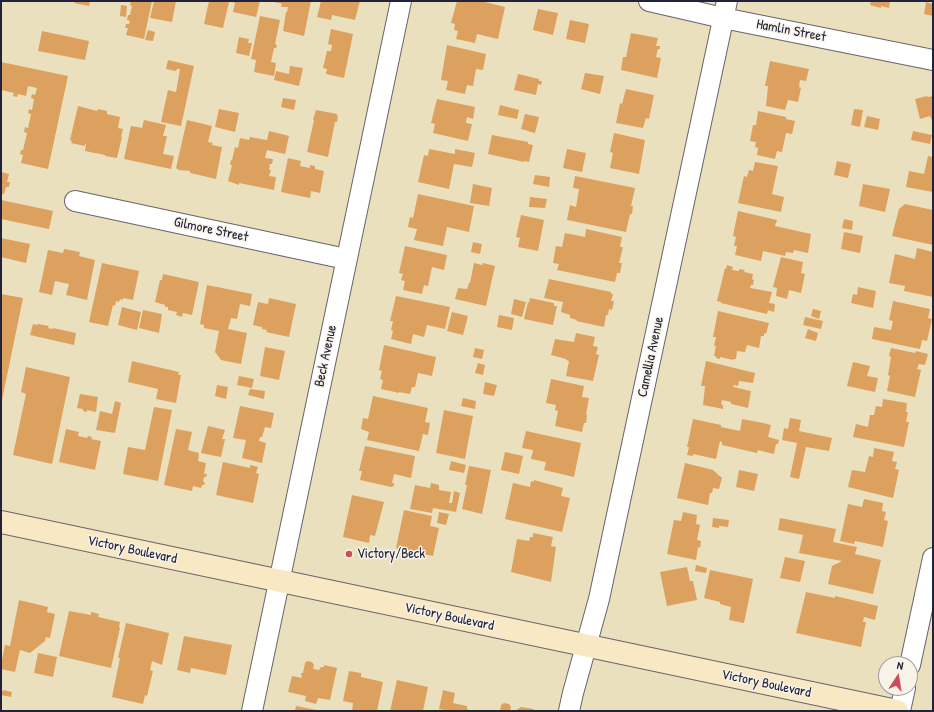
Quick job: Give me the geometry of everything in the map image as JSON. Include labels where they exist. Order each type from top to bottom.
[{"type":"main road","name":"Victory Boulevard","points":[[1,522],[897,711]]},
{"type":"street","name":"Beck Avenue","points":[[252,711],[401,1]]},
{"type":"street","name":"Hamlin Street","points":[[649,1],[725,9],[933,60]]},
{"type":"street","name":"Camellia Avenue","points":[[569,711],[599,599],[725,9]]},
{"type":"street","name":"Gilmore Street","points":[[75,202],[346,259]]},
{"type":"street","points":[[912,656],[933,558]]},
{"type":"street","points":[[900,711],[903,696]]},
{"type":"building","points":[[75,1],[90,1],[89,6],[74,3]]},
{"type":"building","points":[[131,1],[152,1],[144,39],[126,35],[128,28],[125,28],[126,24],[129,24],[130,21],[127,20],[132,6],[130,5]]},
{"type":"building","points":[[154,1],[176,1],[172,22],[150,18]]},
{"type":"building","points":[[209,1],[229,2],[223,28],[204,24]]},
{"type":"building","points":[[229,1],[260,1],[256,17],[233,12],[235,3]]},
{"type":"building","points":[[270,1],[311,1],[304,36],[283,31],[288,7],[281,7],[282,4]]},
{"type":"building","points":[[321,1],[360,1],[355,20],[332,15],[331,20],[317,17]]},
{"type":"building","points":[[457,1],[481,1],[505,7],[498,39],[477,34],[475,43],[456,39],[458,31],[454,30],[455,24],[451,23]]},
{"type":"building","points":[[871,1],[890,1],[889,8],[881,6],[881,8],[870,5]]},
{"type":"building","points":[[926,2],[933,4],[933,16],[924,14]]},
{"type":"building","points":[[121,5],[127,6],[126,17],[120,16]]},
{"type":"building","points":[[538,9],[558,13],[553,35],[533,30]]},
{"type":"building","points":[[260,16],[280,20],[275,44],[277,45],[276,48],[274,48],[271,62],[276,63],[274,76],[254,72],[256,60],[251,59]]},
{"type":"building","points":[[570,20],[589,24],[585,43],[566,39]]},
{"type":"building","points":[[331,29],[353,34],[344,78],[326,74],[327,69],[323,68],[327,51],[331,51],[332,45],[328,44]]},
{"type":"building","points":[[148,30],[155,32],[153,41],[145,40]]},
{"type":"building","points":[[42,31],[89,41],[85,60],[38,51]]},
{"type":"building","points":[[631,33],[658,38],[656,46],[660,46],[660,49],[658,49],[656,57],[661,58],[657,78],[621,70],[623,57],[626,57]]},
{"type":"building","points":[[239,37],[249,39],[248,43],[252,43],[249,56],[236,53]]},
{"type":"building","points":[[447,45],[486,54],[483,70],[476,69],[473,86],[467,85],[465,94],[446,90],[448,81],[441,80]]},
{"type":"building","points":[[168,60],[194,66],[181,126],[161,122],[168,90],[176,92],[180,69],[177,69],[176,71],[166,69]]},
{"type":"building","points":[[770,61],[809,69],[806,81],[800,80],[799,87],[801,88],[798,102],[788,100],[785,110],[766,106],[768,86],[765,86]]},
{"type":"building","points":[[1,62],[68,76],[48,169],[21,163],[23,155],[20,154],[21,150],[23,150],[27,133],[24,132],[25,127],[28,128],[31,114],[28,113],[29,109],[32,110],[34,99],[31,98],[32,94],[35,95],[37,88],[28,86],[26,96],[18,94],[17,97],[13,96],[14,93],[1,90]]},
{"type":"building","points":[[290,66],[303,68],[299,86],[274,80],[276,71],[289,74]]},
{"type":"building","points":[[585,73],[604,76],[600,94],[581,89]]},
{"type":"building","points":[[518,74],[542,81],[541,85],[538,84],[536,95],[514,90]]},
{"type":"building","points":[[626,89],[654,95],[649,119],[646,118],[643,128],[616,123],[620,103],[622,104]]},
{"type":"building","points":[[933,96],[933,123],[930,116],[920,119],[915,99]]},
{"type":"building","points":[[283,98],[296,100],[294,110],[281,107]]},
{"type":"building","points":[[437,99],[475,107],[473,119],[467,117],[466,123],[472,124],[468,141],[433,133],[435,124],[431,123]]},
{"type":"building","points":[[500,105],[519,110],[517,119],[498,115]]},
{"type":"building","points":[[78,106],[97,111],[98,109],[107,111],[107,114],[120,117],[118,128],[123,129],[117,158],[85,151],[86,144],[85,146],[71,143],[72,141],[70,140]]},
{"type":"building","points":[[219,109],[239,113],[235,132],[215,127]]},
{"type":"building","points":[[854,109],[863,110],[860,127],[851,125]]},
{"type":"building","points":[[316,110],[337,114],[338,116],[337,122],[335,122],[328,157],[307,152]]},
{"type":"building","points":[[758,111],[786,117],[786,119],[795,121],[792,134],[786,133],[782,152],[777,151],[775,159],[757,155],[758,148],[755,147],[756,142],[750,141],[753,125],[756,125]]},
{"type":"building","points":[[525,114],[539,117],[535,133],[521,129]]},
{"type":"building","points":[[867,116],[880,119],[878,130],[864,127]]},
{"type":"building","points":[[144,120],[166,125],[163,136],[167,136],[163,154],[174,156],[171,169],[124,159],[131,126],[142,128]]},
{"type":"building","points":[[187,120],[212,126],[208,142],[213,143],[212,145],[222,147],[216,179],[176,168]]},
{"type":"building","points":[[269,131],[289,136],[285,154],[267,150],[265,158],[273,159],[272,164],[270,164],[269,170],[271,170],[269,176],[276,177],[274,190],[239,183],[239,185],[228,181],[232,165],[230,165],[231,160],[235,147],[238,148],[240,138],[249,140],[250,137],[267,140]]},
{"type":"building","points":[[913,131],[932,135],[930,144],[911,140]]},
{"type":"building","points":[[614,133],[645,140],[639,174],[610,168],[613,153],[610,152]]},
{"type":"building","points":[[492,135],[528,142],[528,144],[533,145],[529,162],[488,154]]},
{"type":"building","points":[[429,149],[455,154],[455,149],[475,153],[472,167],[454,164],[449,189],[418,182],[424,155],[428,156]]},
{"type":"building","points":[[567,149],[586,153],[582,172],[563,168]]},
{"type":"building","points":[[928,156],[933,157],[933,192],[906,187],[909,171],[924,174]]},
{"type":"building","points":[[288,158],[301,161],[300,166],[310,168],[310,165],[315,166],[315,169],[324,171],[320,193],[311,191],[310,198],[281,192]]},
{"type":"building","points":[[837,161],[851,164],[848,178],[834,175]]},
{"type":"building","points":[[755,162],[778,166],[772,194],[784,197],[781,212],[738,203],[744,176],[747,177],[749,170],[753,171]]},
{"type":"building","points":[[1,172],[9,174],[7,182],[10,182],[9,187],[6,187],[4,194],[1,194]]},
{"type":"building","points":[[535,175],[550,177],[549,187],[533,184]]},
{"type":"building","points":[[575,176],[635,188],[631,206],[633,206],[632,214],[630,214],[626,232],[567,220],[570,205],[576,207],[579,189],[573,188]]},
{"type":"building","points":[[473,184],[492,188],[489,206],[470,203]]},
{"type":"building","points":[[863,184],[890,189],[885,212],[859,206]]},
{"type":"building","points":[[418,194],[474,206],[469,232],[447,227],[443,246],[414,240],[417,229],[408,227],[410,217],[413,218]]},
{"type":"building","points":[[530,197],[547,199],[545,208],[529,207]]},
{"type":"building","points":[[1,200],[53,211],[49,229],[1,219]]},
{"type":"building","points":[[905,204],[933,210],[933,245],[892,236],[899,209]]},
{"type":"building","points":[[738,211],[777,220],[775,226],[811,234],[808,253],[794,250],[793,253],[786,252],[785,256],[763,251],[761,261],[735,255],[737,246],[734,246],[736,237],[733,236]]},
{"type":"building","points":[[521,215],[544,220],[538,251],[518,247],[520,238],[516,237]]},
{"type":"building","points":[[844,219],[853,221],[852,230],[842,228]]},
{"type":"building","points":[[586,229],[622,237],[620,247],[623,247],[619,263],[622,263],[620,273],[617,273],[615,282],[557,270],[559,264],[553,263],[556,246],[562,247],[565,233],[585,237]]},
{"type":"building","points":[[844,232],[863,236],[860,253],[841,249]]},
{"type":"building","points":[[1,238],[30,244],[26,263],[1,257]]},
{"type":"building","points":[[473,242],[482,244],[480,254],[471,252]]},
{"type":"building","points":[[405,246],[447,255],[444,270],[432,267],[428,286],[424,285],[422,294],[403,290],[405,281],[401,280],[403,274],[399,273]]},
{"type":"building","points":[[917,248],[933,252],[933,297],[904,291],[905,286],[889,283],[895,254],[915,259]]},
{"type":"building","points":[[64,249],[80,252],[79,256],[95,260],[87,300],[66,295],[69,284],[55,281],[52,295],[39,292],[48,250],[63,253]]},
{"type":"building","points":[[781,257],[803,262],[801,273],[805,274],[801,293],[789,290],[787,299],[776,296],[777,288],[773,287]]},
{"type":"building","points":[[102,263],[139,271],[133,300],[123,298],[123,300],[120,299],[119,302],[116,301],[115,306],[113,305],[108,326],[89,322]]},
{"type":"building","points":[[474,263],[482,265],[483,263],[495,266],[486,306],[455,299],[458,288],[467,289],[470,283]]},
{"type":"building","points":[[727,265],[733,267],[732,270],[745,270],[744,272],[753,274],[753,285],[751,285],[750,288],[772,292],[769,303],[775,304],[774,312],[768,310],[767,314],[717,301]]},
{"type":"building","points":[[163,274],[199,282],[192,315],[183,313],[182,317],[176,315],[177,312],[168,310],[168,307],[165,307],[165,305],[155,302],[160,280],[162,280]]},
{"type":"building","points":[[549,279],[611,292],[611,294],[613,294],[611,301],[614,301],[612,310],[609,309],[608,315],[606,315],[604,327],[576,321],[577,320],[570,318],[570,315],[561,312],[563,302],[544,298]]},
{"type":"building","points":[[207,285],[252,294],[250,306],[240,304],[237,319],[231,318],[228,329],[247,333],[241,364],[221,360],[215,352],[219,331],[204,328],[204,325],[200,324]]},
{"type":"building","points":[[858,287],[876,291],[873,308],[851,303],[853,294],[857,295]]},
{"type":"building","points":[[1,294],[23,298],[2,400],[1,400]]},
{"type":"building","points":[[396,296],[450,307],[445,329],[427,325],[424,337],[413,334],[411,344],[391,339],[393,321],[390,321]]},
{"type":"building","points":[[269,298],[296,304],[289,337],[266,332],[267,330],[262,329],[262,327],[253,325],[258,302],[268,304]]},
{"type":"building","points":[[530,298],[554,303],[554,306],[557,306],[553,325],[524,319]]},
{"type":"building","points":[[514,299],[526,302],[522,317],[511,314]]},
{"type":"building","points":[[893,301],[930,309],[928,318],[932,319],[927,341],[922,340],[920,349],[872,339],[874,327],[891,330],[893,321],[889,320]]},
{"type":"building","points":[[122,307],[141,312],[137,330],[118,325]]},
{"type":"building","points":[[813,309],[821,311],[819,319],[811,316]]},
{"type":"building","points":[[143,310],[162,314],[159,333],[139,328]]},
{"type":"building","points":[[718,311],[769,323],[766,334],[764,333],[764,336],[761,336],[759,348],[747,345],[745,352],[737,351],[736,359],[733,360],[720,357],[720,359],[716,358],[716,356],[714,356],[716,346],[714,346],[716,337],[713,337]]},
{"type":"building","points":[[452,312],[468,316],[463,335],[447,331]]},
{"type":"building","points":[[499,315],[514,318],[512,330],[497,327]]},
{"type":"building","points":[[805,317],[823,321],[821,329],[803,325]]},
{"type":"building","points":[[33,324],[49,326],[48,328],[76,333],[74,345],[30,335]]},
{"type":"building","points":[[808,329],[818,333],[816,341],[805,338]]},
{"type":"building","points":[[576,333],[595,337],[593,346],[598,347],[596,354],[599,355],[593,381],[566,376],[569,361],[551,355],[555,339],[574,342]]},
{"type":"building","points":[[384,345],[436,357],[432,376],[418,373],[415,387],[412,387],[410,394],[381,389],[383,380],[380,379],[382,371],[379,370]]},
{"type":"building","points":[[265,347],[285,351],[279,380],[260,376]]},
{"type":"building","points":[[475,348],[484,350],[482,359],[473,357]]},
{"type":"building","points":[[891,348],[928,354],[925,365],[919,364],[917,369],[921,370],[915,397],[887,391],[890,376],[888,375]]},
{"type":"building","points":[[132,361],[179,372],[178,375],[181,375],[176,403],[156,399],[158,389],[128,382]]},
{"type":"building","points":[[706,361],[755,373],[753,383],[739,381],[738,386],[734,385],[733,387],[751,391],[748,408],[722,400],[721,404],[723,405],[723,409],[703,405],[705,386],[701,386]]},
{"type":"building","points":[[853,362],[870,366],[867,376],[878,378],[875,392],[847,386]]},
{"type":"building","points":[[478,363],[485,365],[483,375],[475,373]]},
{"type":"building","points":[[26,367],[70,377],[52,464],[13,455],[26,394],[21,392]]},
{"type":"building","points":[[239,376],[254,379],[252,388],[237,385]]},
{"type":"building","points":[[551,379],[584,386],[582,397],[589,398],[586,423],[584,423],[582,432],[555,426],[558,411],[555,410],[556,405],[546,403]]},
{"type":"building","points":[[485,382],[497,385],[494,396],[483,394]]},
{"type":"building","points":[[217,385],[228,387],[226,399],[215,396]]},
{"type":"building","points":[[250,389],[265,391],[264,399],[248,395]]},
{"type":"building","points":[[80,394],[98,397],[96,412],[87,410],[87,412],[83,411],[83,409],[77,408]]},
{"type":"building","points":[[373,396],[428,408],[425,422],[430,423],[428,435],[423,434],[419,451],[367,440],[369,432],[361,429],[363,418],[368,419]]},
{"type":"building","points":[[463,398],[476,401],[475,409],[461,406]]},
{"type":"building","points":[[883,399],[907,403],[906,412],[908,412],[906,422],[909,422],[904,447],[853,437],[856,424],[868,427],[870,415],[874,415],[876,406],[882,407]]},
{"type":"building","points":[[115,401],[121,403],[115,433],[96,430],[100,411],[112,414]]},
{"type":"building","points":[[240,406],[274,413],[271,428],[265,427],[259,441],[266,443],[262,463],[242,458],[246,440],[233,438]]},
{"type":"building","points":[[154,407],[172,410],[158,481],[123,474],[128,447],[145,450]]},
{"type":"building","points":[[444,410],[473,416],[465,459],[436,453]]},
{"type":"building","points":[[790,418],[801,420],[799,431],[832,438],[829,451],[806,447],[799,479],[790,477],[797,443],[782,440],[784,428],[788,429]]},
{"type":"building","points":[[693,419],[740,431],[742,419],[771,425],[768,437],[779,440],[778,444],[776,444],[774,454],[758,450],[757,453],[722,445],[722,442],[720,441],[716,459],[693,454],[693,456],[687,455],[689,447],[687,447]]},
{"type":"building","points":[[208,426],[225,430],[222,439],[225,439],[221,457],[201,453]]},
{"type":"building","points":[[66,429],[79,432],[78,436],[87,438],[88,436],[92,437],[91,439],[101,441],[95,470],[59,462]]},
{"type":"building","points":[[176,429],[192,432],[188,450],[199,453],[198,461],[206,463],[204,474],[207,474],[206,477],[204,477],[204,485],[202,485],[201,488],[193,486],[192,491],[164,485]]},
{"type":"building","points":[[526,431],[581,443],[574,477],[544,470],[546,462],[531,459],[533,450],[522,448]]},
{"type":"building","points":[[365,446],[415,456],[411,478],[394,474],[392,483],[394,483],[394,486],[391,487],[360,480],[362,471],[359,471]]},
{"type":"building","points":[[874,448],[894,452],[892,461],[897,462],[895,469],[899,470],[893,498],[848,487],[852,470],[865,472],[869,456],[873,457]]},
{"type":"building","points":[[505,452],[523,456],[519,474],[501,470]]},
{"type":"building","points":[[451,461],[466,465],[464,473],[449,470]]},
{"type":"building","points":[[223,462],[250,468],[250,465],[258,467],[256,473],[259,474],[253,503],[216,495]]},
{"type":"building","points":[[685,463],[713,470],[722,478],[719,489],[713,488],[712,493],[710,493],[708,505],[677,498]]},
{"type":"building","points":[[469,466],[491,470],[482,514],[462,509]]},
{"type":"building","points":[[739,470],[758,474],[754,491],[736,487]]},
{"type":"building","points":[[534,480],[563,488],[561,496],[570,498],[562,532],[505,519],[513,483],[530,487],[531,481],[534,482]]},
{"type":"building","points":[[431,483],[439,485],[439,490],[451,492],[449,503],[452,503],[454,491],[460,493],[456,512],[433,508],[432,513],[410,509],[415,485],[430,488]]},
{"type":"building","points":[[352,495],[384,502],[375,536],[370,535],[369,543],[343,537]]},
{"type":"building","points":[[864,499],[883,503],[882,511],[886,512],[884,520],[888,521],[883,547],[855,541],[854,544],[840,541],[848,504],[862,507]]},
{"type":"building","points":[[404,510],[432,516],[430,526],[439,528],[433,556],[396,548]]},
{"type":"building","points":[[439,512],[449,514],[446,525],[437,523]]},
{"type":"building","points":[[683,512],[697,515],[696,524],[700,525],[697,540],[701,541],[700,548],[698,547],[696,560],[667,554],[674,520],[681,521]]},
{"type":"building","points":[[713,518],[729,520],[728,527],[712,527]]},
{"type":"building","points":[[780,518],[836,529],[833,542],[857,547],[855,554],[881,560],[873,594],[828,584],[832,566],[842,561],[799,553],[803,535],[778,530]]},
{"type":"building","points":[[533,533],[553,537],[551,546],[556,547],[551,582],[511,572],[517,539],[529,541],[530,537],[533,537]]},
{"type":"building","points":[[785,557],[805,561],[800,582],[780,578]]},
{"type":"building","points":[[696,565],[707,568],[706,573],[695,571]]},
{"type":"building","points":[[687,567],[690,581],[693,581],[697,600],[667,606],[660,572]]},
{"type":"building","points":[[710,570],[753,579],[744,623],[729,620],[731,607],[720,604],[720,602],[704,598]]},
{"type":"building","points":[[806,592],[835,598],[835,596],[878,606],[875,620],[864,617],[863,622],[866,622],[861,647],[796,633]]},
{"type":"building","points":[[19,600],[48,607],[47,612],[55,614],[50,638],[46,637],[45,641],[30,653],[20,650],[15,672],[1,669],[1,665],[5,645],[10,646]]},
{"type":"building","points":[[69,611],[91,615],[91,612],[99,614],[98,617],[120,622],[111,668],[59,656]]},
{"type":"building","points":[[126,623],[169,633],[162,665],[152,661],[150,670],[153,671],[147,696],[145,695],[143,704],[112,697],[120,658],[118,658]]},
{"type":"building","points":[[184,636],[232,645],[226,675],[191,668],[190,673],[177,670]]},
{"type":"building","points":[[38,653],[57,657],[53,677],[34,673]]},
{"type":"building","points":[[307,661],[312,662],[314,665],[313,669],[319,670],[321,667],[324,667],[324,665],[337,668],[330,700],[318,698],[316,704],[305,701],[306,696],[288,692],[292,676],[302,678],[301,673],[303,673],[305,663]]},
{"type":"building","points":[[349,671],[361,673],[361,677],[383,682],[377,711],[352,711],[353,703],[343,701]]},
{"type":"building","points":[[397,680],[428,687],[423,711],[390,711]]},
{"type":"building","points":[[3,690],[12,692],[11,697],[1,695]]},
{"type":"building","points":[[443,690],[455,693],[453,703],[467,706],[467,709],[472,711],[443,711],[444,710],[439,709]]},
{"type":"building","points":[[504,703],[509,704],[511,707],[510,711],[500,711],[501,705]]},
{"type":"building","points":[[296,706],[317,710],[317,711],[295,711]]},
{"type":"building","points":[[521,707],[534,709],[534,711],[515,711]]},
{"type":"place","name":"Victory/Beck","points":[[349,554]]}]
